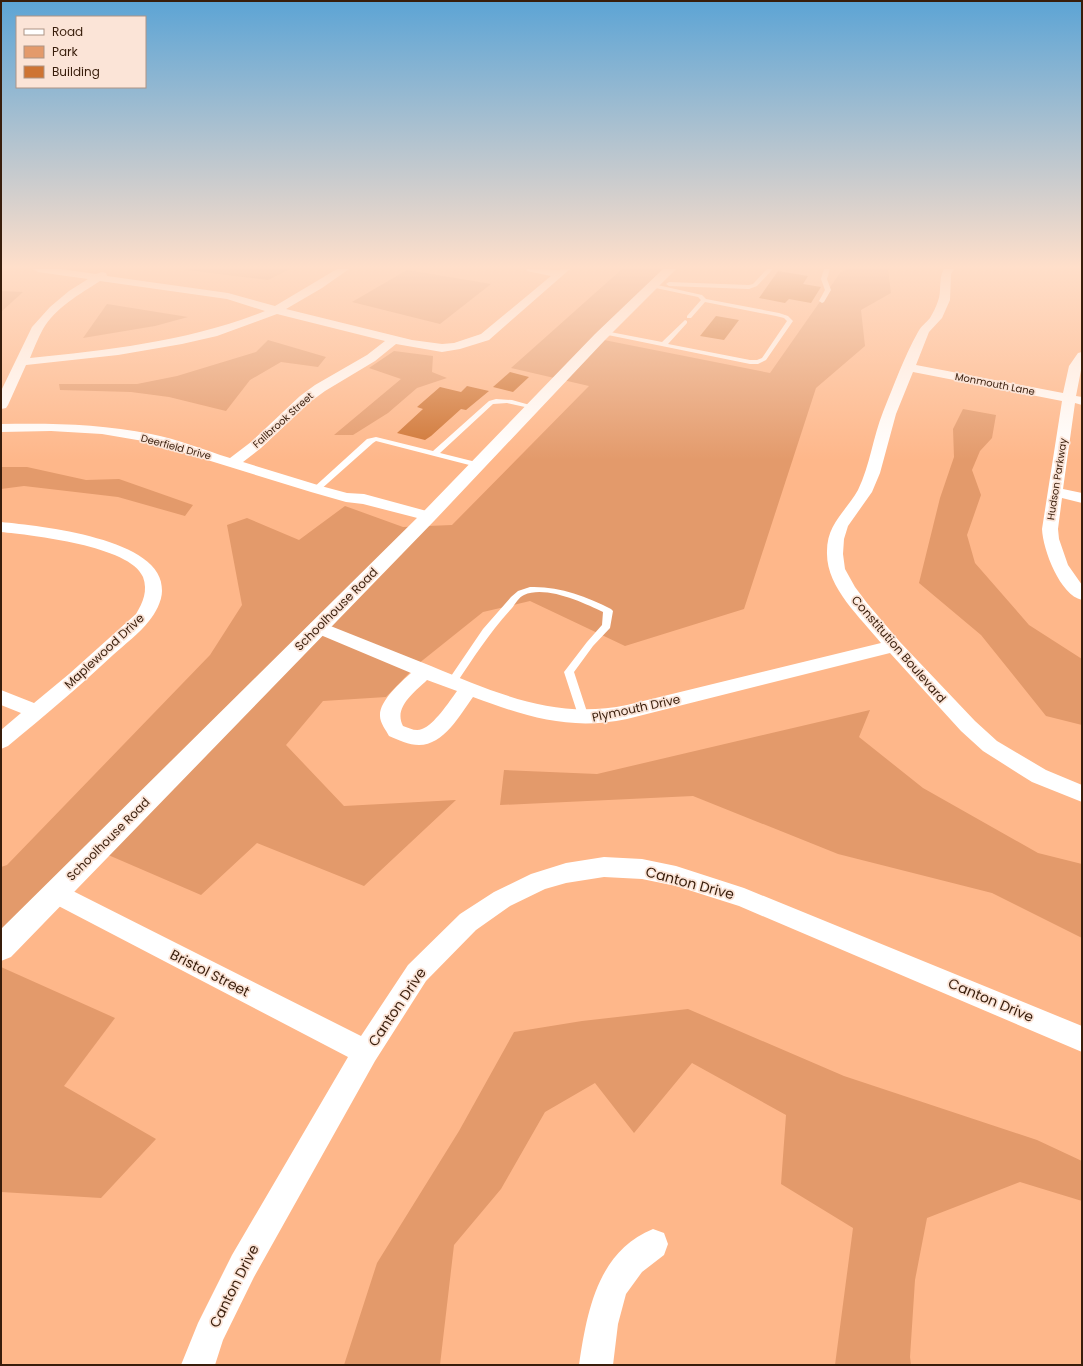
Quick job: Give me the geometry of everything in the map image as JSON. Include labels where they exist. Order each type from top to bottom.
[{"type":"street","points":[[1,405],[35,333]]},
{"type":"street","points":[[22,362],[132,351],[164,345],[211,333]]},
{"type":"street","points":[[365,333],[429,347],[442,348],[477,341],[490,333]]},
{"type":"street","name":"Schoolhouse Road","points":[[1,948],[317,627],[425,520],[605,333]]},
{"type":"street","name":"Constitution Boulevard","points":[[923,333],[889,414],[872,473],[864,492],[840,526],[834,554],[837,568],[847,589],[894,646],[968,726],[990,746],[1039,776],[1082,794]]},
{"type":"street","name":"Fallbrook Street","points":[[233,463],[256,445],[306,398],[371,358],[394,340]]},
{"type":"street","name":"Hudson Parkway","points":[[1082,356],[1075,366],[1076,400],[1055,492],[1050,529],[1050,540],[1056,560],[1082,595]]},
{"type":"street","name":"Monmouth Lane","points":[[908,368],[1076,400]]},
{"type":"street","name":"Deerfield Drive","points":[[1,428],[51,427],[120,433],[151,438],[346,497],[358,506],[425,520]]},
{"type":"street","points":[[1055,492],[1082,498]]},
{"type":"street","name":"Maplewood Drive","points":[[1,527],[34,530],[103,544],[128,555],[142,565],[152,576],[154,590],[149,606],[142,618],[76,679],[1,741]]},
{"type":"street","name":"Plymouth Drive","points":[[317,627],[460,685],[535,712],[584,718],[603,717],[627,712],[894,646]]},
{"type":"street","points":[[425,671],[394,704],[390,713],[391,721],[396,731],[410,736],[424,737],[434,732],[460,685]]},
{"type":"street","points":[[1,697],[36,712]]},
{"type":"street","name":"Canton Drive","points":[[198,1365],[210,1334],[243,1266],[366,1052],[417,973],[468,922],[502,899],[539,881],[566,873],[604,867],[642,869],[676,876],[744,898],[1082,1039]]},
{"type":"street","name":"Bristol Street","points":[[55,893],[366,1052]]},
{"type":"street","points":[[596,1365],[603,1316],[615,1282],[631,1262],[653,1244]]},
{"type":"lane","points":[[605,333],[750,362],[758,362],[764,359],[782,333]]},
{"type":"lane","points":[[664,344],[674,333]]},
{"type":"lane","points":[[435,454],[492,402],[498,400],[534,407]]},
{"type":"lane","points":[[316,489],[370,441],[376,439],[477,465]]},
{"type":"lane","points":[[460,685],[496,618],[520,593],[532,590],[553,591],[589,601],[608,611],[607,626],[590,644],[570,672],[584,718]]},
{"type":"green space","points":[[87,333],[115,333],[83,338]]},
{"type":"green space","points":[[551,333],[611,333],[604,340],[770,373],[798,333],[864,333],[865,346],[816,388],[744,609],[625,646],[530,601],[483,612],[418,664],[386,697],[323,701],[286,745],[344,806],[456,800],[364,886],[257,843],[201,895],[99,851],[1,948],[1,867],[7,865],[210,655],[242,605],[227,525],[247,518],[299,540],[345,506],[403,527],[452,525],[589,386],[511,368]]},
{"type":"green space","points":[[268,340],[326,357],[318,367],[281,362],[250,380],[226,411],[169,397],[131,392],[60,390],[59,384],[137,384],[177,376],[256,352]]},
{"type":"green space","points":[[394,351],[433,356],[432,372],[447,378],[417,388],[388,413],[353,435],[334,435],[401,379],[369,368]]},
{"type":"green space","points":[[963,409],[996,415],[992,438],[980,451],[972,470],[981,495],[967,535],[975,563],[1029,625],[1082,659],[1082,725],[1046,716],[981,635],[919,583],[940,498],[954,457],[953,429]]},
{"type":"green space","points":[[1,467],[27,467],[86,480],[119,479],[193,505],[185,516],[118,497],[24,486],[1,489]]},
{"type":"green space","points":[[870,710],[859,737],[923,788],[1038,853],[1082,864],[1082,938],[992,893],[838,854],[693,796],[500,805],[504,770],[597,774]]},
{"type":"green space","points":[[1,967],[115,1018],[64,1086],[156,1139],[101,1198],[1,1192]]},
{"type":"green space","points":[[688,1009],[844,1076],[1037,1140],[1082,1161],[1082,1201],[1020,1182],[927,1218],[915,1280],[910,1357],[911,1365],[835,1365],[853,1228],[781,1184],[786,1115],[692,1063],[634,1133],[595,1083],[545,1112],[501,1189],[454,1245],[440,1365],[344,1365],[377,1263],[459,1131],[514,1032],[582,1021]]},
{"type":"building","points":[[703,333],[729,333],[724,340],[700,336]]},
{"type":"building","points":[[510,372],[529,377],[513,392],[493,387]]},
{"type":"building","points":[[467,386],[489,391],[466,410],[461,409],[425,440],[397,433],[423,409],[417,407],[440,387],[461,392]]}]
